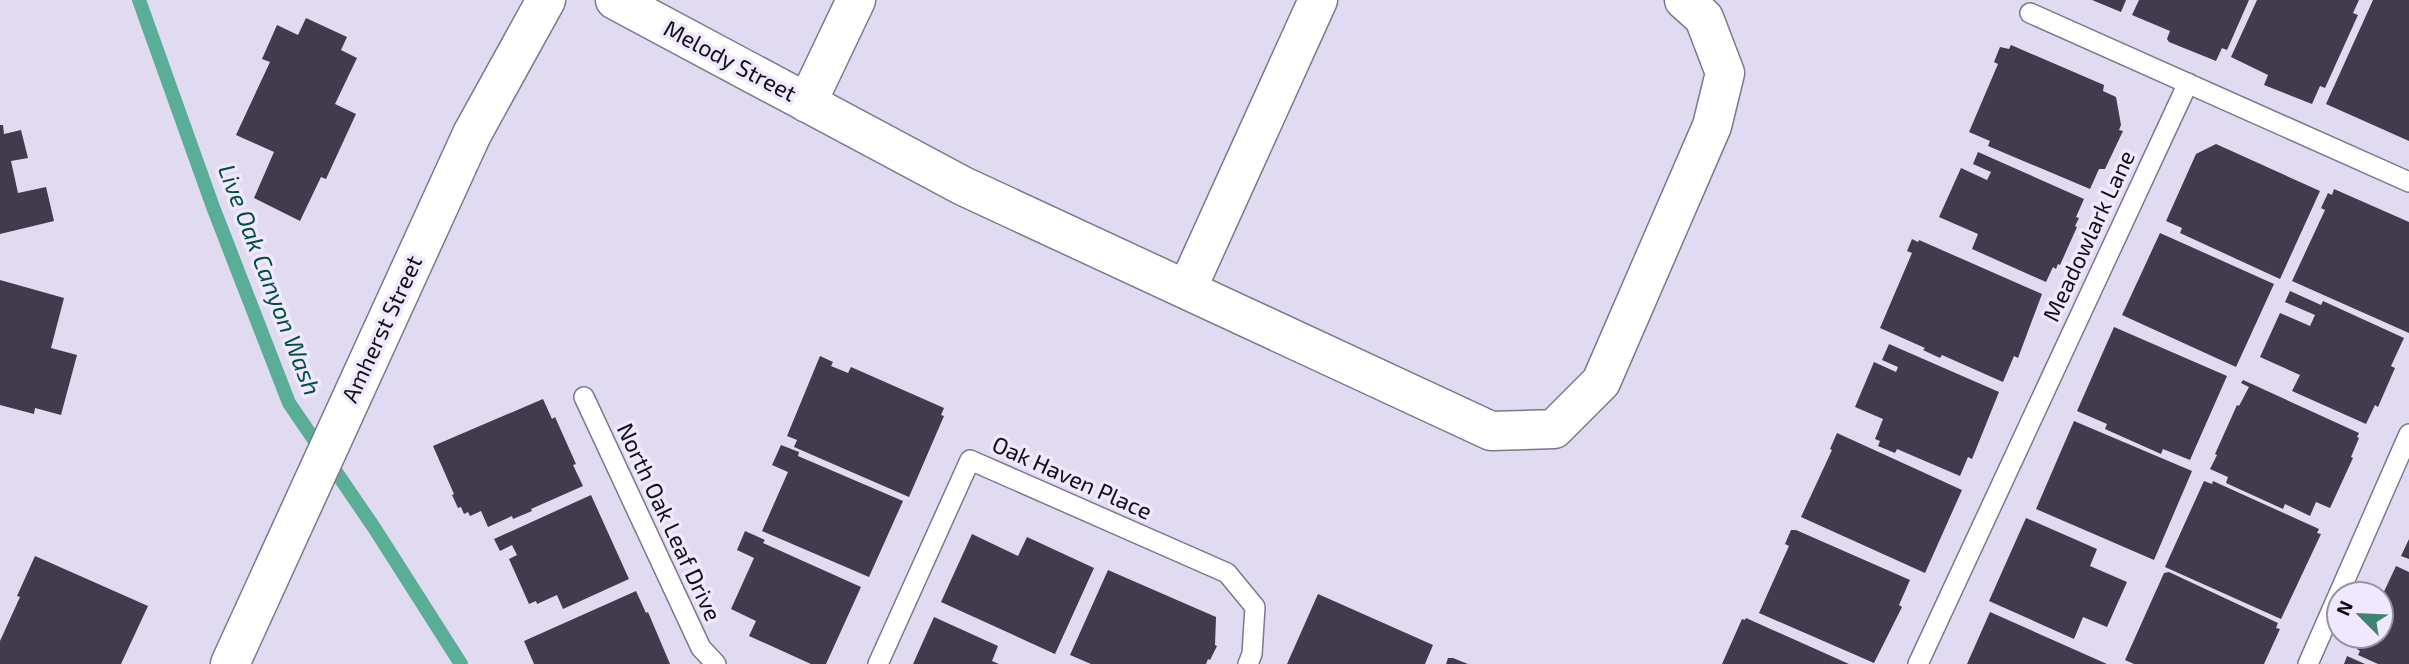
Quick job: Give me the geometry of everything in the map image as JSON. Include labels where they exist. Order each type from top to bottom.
[{"type":"street","name":"Amherst Street","points":[[230,664],[472,134],[546,0]]},
{"type":"street","name":"Melody Street","points":[[615,0],[963,186],[1491,431],[1554,429],[1601,382],[1712,127],[1725,73],[1704,18],[1684,0]]},
{"type":"street","points":[[807,103],[856,0]]},
{"type":"street","points":[[1188,289],[1318,0]]},
{"type":"lane","points":[[2030,13],[2409,182]]},
{"type":"lane","name":"Meadowlark Lane","points":[[1918,664],[2188,83]]},
{"type":"lane","name":"North Oak Leaf Drive","points":[[584,397],[701,648],[716,664]]},
{"type":"lane","points":[[2308,664],[2409,434]]},
{"type":"lane","name":"Oak Haven Place","points":[[878,664],[970,460],[1227,573],[1255,607],[1252,654],[1248,664]]},
{"type":"building","points":[[2092,0],[2126,0],[2121,12]]},
{"type":"building","points":[[2139,0],[2249,0],[2227,50],[2222,48],[2216,61],[2169,42],[2167,39],[2170,31],[2132,15]]},
{"type":"building","points":[[2257,0],[2359,0],[2353,13],[2358,15],[2325,88],[2320,86],[2312,104],[2264,85],[2268,75],[2231,57]]},
{"type":"building","points":[[2373,0],[2409,0],[2409,141],[2326,104]]},
{"type":"building","points":[[306,18],[347,37],[341,50],[357,58],[335,104],[356,114],[326,179],[321,177],[300,221],[254,198],[274,152],[236,135],[270,62],[262,59],[277,25],[298,35]]},
{"type":"building","points":[[2011,45],[2104,85],[2103,91],[2116,97],[2121,125],[2119,130],[2123,131],[2105,169],[2099,169],[2090,189],[1988,146],[1990,141],[1969,132],[1998,64],[1994,62],[2000,47],[2009,49]]},
{"type":"building","points":[[0,125],[3,125],[4,134],[21,130],[28,158],[11,161],[18,193],[46,187],[54,221],[0,234]]},
{"type":"building","points":[[2216,144],[2320,191],[2280,279],[2180,233],[2182,228],[2166,221],[2196,154]]},
{"type":"building","points":[[1978,152],[2084,199],[2076,217],[2079,218],[2075,226],[2077,227],[2060,265],[2058,264],[2056,269],[2053,267],[2046,282],[1972,249],[1978,234],[1939,217],[1961,168],[1987,180],[1991,172],[1973,164]]},
{"type":"building","points":[[2334,189],[2409,222],[2409,333],[2292,281],[2325,210],[2321,208],[2328,193],[2332,195]]},
{"type":"building","points":[[2160,233],[2274,284],[2236,367],[2122,315]]},
{"type":"building","points":[[1912,239],[2042,294],[2018,358],[2014,356],[2003,382],[1942,355],[1940,358],[1923,350],[1925,348],[1880,328],[1912,253],[1907,251]]},
{"type":"building","points":[[0,280],[64,298],[51,348],[77,355],[61,415],[35,408],[34,414],[0,405]]},
{"type":"building","points":[[2290,291],[2321,305],[2323,301],[2404,338],[2391,366],[2395,368],[2378,407],[2375,405],[2366,424],[2292,391],[2300,375],[2260,357],[2280,313],[2310,326],[2315,315],[2285,302]]},
{"type":"building","points":[[2114,327],[2227,376],[2190,460],[2163,449],[2161,454],[2105,429],[2107,424],[2077,411]]},
{"type":"building","points":[[1889,344],[1999,392],[1972,459],[1968,457],[1960,476],[1897,449],[1895,453],[1878,446],[1880,441],[1875,439],[1883,419],[1855,407],[1874,362],[1896,372],[1898,367],[1882,360]]},
{"type":"building","points":[[820,356],[833,362],[831,366],[848,373],[851,367],[944,408],[941,415],[944,416],[909,497],[794,447],[797,440],[787,436]]},
{"type":"building","points":[[2243,380],[2359,433],[2351,457],[2353,458],[2330,508],[2316,502],[2310,516],[2285,504],[2283,509],[2226,483],[2228,477],[2210,469],[2237,405],[2239,406],[2249,387],[2241,383]]},
{"type":"building","points":[[543,399],[552,419],[555,417],[583,486],[531,509],[532,511],[513,519],[512,516],[488,527],[481,511],[470,516],[468,512],[464,514],[452,495],[454,494],[433,446]]},
{"type":"building","points":[[2074,421],[2192,471],[2154,560],[2036,509]]},
{"type":"building","points":[[1837,433],[1962,490],[1925,573],[1801,517],[1832,450],[1830,449]]},
{"type":"building","points":[[781,445],[799,452],[798,456],[903,501],[869,577],[762,531],[788,472],[772,465]]},
{"type":"building","points":[[2204,481],[2212,484],[2213,481],[2319,529],[2317,533],[2321,534],[2281,619],[2165,567]]},
{"type":"building","points":[[591,495],[629,579],[563,609],[557,595],[537,604],[536,601],[529,604],[509,559],[517,555],[512,545],[500,551],[494,539]]},
{"type":"building","points":[[2026,518],[2097,549],[2090,566],[2127,582],[2107,627],[2083,617],[2074,639],[1989,601]]},
{"type":"building","points":[[1791,530],[1910,580],[1899,605],[1902,607],[1874,663],[1759,613],[1789,546],[1785,544]]},
{"type":"building","points":[[745,531],[765,540],[763,543],[861,587],[826,664],[811,664],[749,636],[756,621],[731,609],[754,558],[737,550]]},
{"type":"building","points":[[972,534],[1018,556],[1027,537],[1094,568],[1055,654],[941,602]]},
{"type":"building","points":[[2409,539],[2409,559],[2401,556]]},
{"type":"building","points":[[35,556],[148,606],[121,664],[0,664],[0,641]]},
{"type":"building","points":[[2396,566],[2409,572],[2409,664],[2378,664],[2358,655],[2358,650],[2395,650],[2395,580],[2389,580]]},
{"type":"building","points":[[1108,570],[1216,617],[1217,646],[1210,660],[1208,659],[1206,664],[1091,664],[1070,655]]},
{"type":"building","points":[[2169,572],[2278,623],[2276,628],[2280,629],[2264,664],[2134,664],[2125,660],[2164,573]]},
{"type":"building","points":[[636,591],[670,664],[534,664],[524,641]]},
{"type":"building","points":[[1318,594],[1433,645],[1425,664],[1287,664]]},
{"type":"building","points":[[1990,612],[2107,664],[1967,664]]},
{"type":"building","points":[[934,617],[998,646],[992,661],[999,664],[913,664]]},
{"type":"building","points":[[1746,618],[1849,664],[1722,664],[1742,619]]},
{"type":"building","points":[[2347,656],[2365,664],[2344,664]]},
{"type":"building","points":[[1448,658],[1453,658],[1468,664],[1446,664]]},
{"type":"waterway","name":"Live Oak Canyon Wash","points":[[139,0],[213,207],[289,403],[375,529],[461,664]]}]
